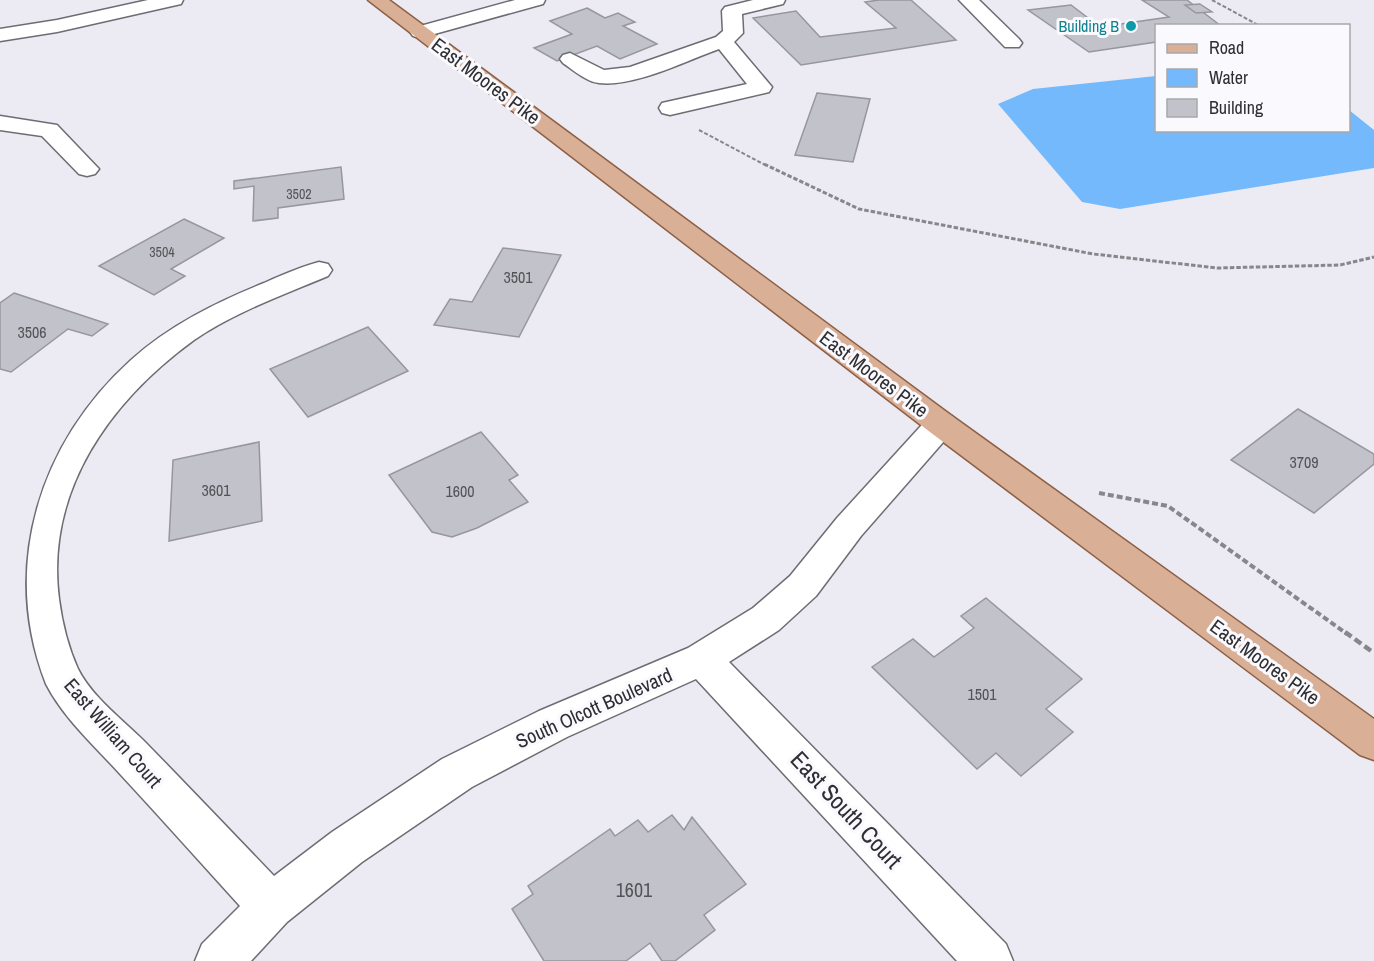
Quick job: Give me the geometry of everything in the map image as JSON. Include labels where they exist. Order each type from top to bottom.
[{"type":"main road","name":"East Moores Pike","points":[[377,0],[941,424],[1374,742]]},
{"type":"street","points":[[0,35],[57,26],[174,0]]},
{"type":"street","points":[[420,32],[536,0]]},
{"type":"street","points":[[570,59],[600,77],[633,73],[723,41],[733,33],[732,11],[776,0]]},
{"type":"street","points":[[968,0],[1012,43]]},
{"type":"street","points":[[670,108],[760,87],[723,41]]},
{"type":"street","points":[[0,123],[49,130],[87,169]]},
{"type":"street","name":"East William Court","points":[[271,906],[89,712],[62,677],[47,646],[35,608],[30,565],[35,527],[49,486],[72,443],[98,408],[128,378],[186,332],[237,305],[319,270]]},
{"type":"street","name":"South Olcott Boulevard","points":[[219,961],[271,906],[346,847],[457,773],[553,724],[702,659],[766,619],[803,586],[849,527],[941,424]]},
{"type":"street","name":"East South Court","points":[[702,659],[989,961]]},
{"type":"path","points":[[1212,0],[1256,24]]},
{"type":"path","points":[[670,108],[690,125],[777,171],[858,209],[1093,254],[1217,268],[1340,265],[1374,257]]},
{"type":"water","points":[[1155,76],[1155,132],[1350,132],[1350,111],[1374,130],[1374,168],[1120,209],[1082,202],[998,104],[1033,89]]},
{"type":"building","points":[[911,0],[956,40],[801,65],[753,18],[796,11],[820,37],[896,28],[865,2]]},
{"type":"building","name":"Building B","points":[[1142,0],[1187,0],[1218,24],[1155,24],[1155,42],[1089,52],[1028,10],[1071,5],[1100,27],[1169,17]]},
{"type":"building","points":[[1200,4],[1212,12],[1196,13],[1185,5]]},
{"type":"building","points":[[587,8],[605,18],[618,13],[635,22],[623,26],[657,44],[620,59],[597,46],[557,61],[534,48],[572,34],[550,21]]},
{"type":"building","points":[[817,93],[870,99],[853,162],[795,155]]},
{"type":"building","points":[[341,167],[344,199],[278,208],[278,218],[253,221],[254,186],[234,189],[234,181]]},
{"type":"building","points":[[184,219],[224,238],[171,269],[185,276],[154,295],[99,266]]},
{"type":"building","points":[[503,248],[561,255],[519,337],[434,325],[450,299],[472,302]]},
{"type":"building","points":[[14,293],[108,324],[92,336],[68,329],[11,372],[0,369],[0,303]]},
{"type":"building","points":[[368,327],[408,371],[308,417],[270,369]]},
{"type":"building","points":[[1298,409],[1374,454],[1374,464],[1314,513],[1231,460]]},
{"type":"building","points":[[481,432],[518,475],[509,480],[528,502],[477,528],[452,537],[432,532],[389,475]]},
{"type":"building","points":[[259,442],[262,521],[169,541],[173,460]]},
{"type":"building","points":[[986,598],[1082,679],[1046,709],[1073,732],[1021,776],[996,753],[977,769],[872,667],[913,639],[934,657],[974,628],[961,616]]},
{"type":"building","points":[[672,815],[684,830],[692,817],[746,884],[704,915],[715,930],[675,961],[662,961],[650,943],[626,961],[544,961],[512,909],[533,894],[528,886],[610,829],[615,836],[638,820],[648,832]]},
{"type":"place","name":"Building B","points":[[1131,26]]}]
